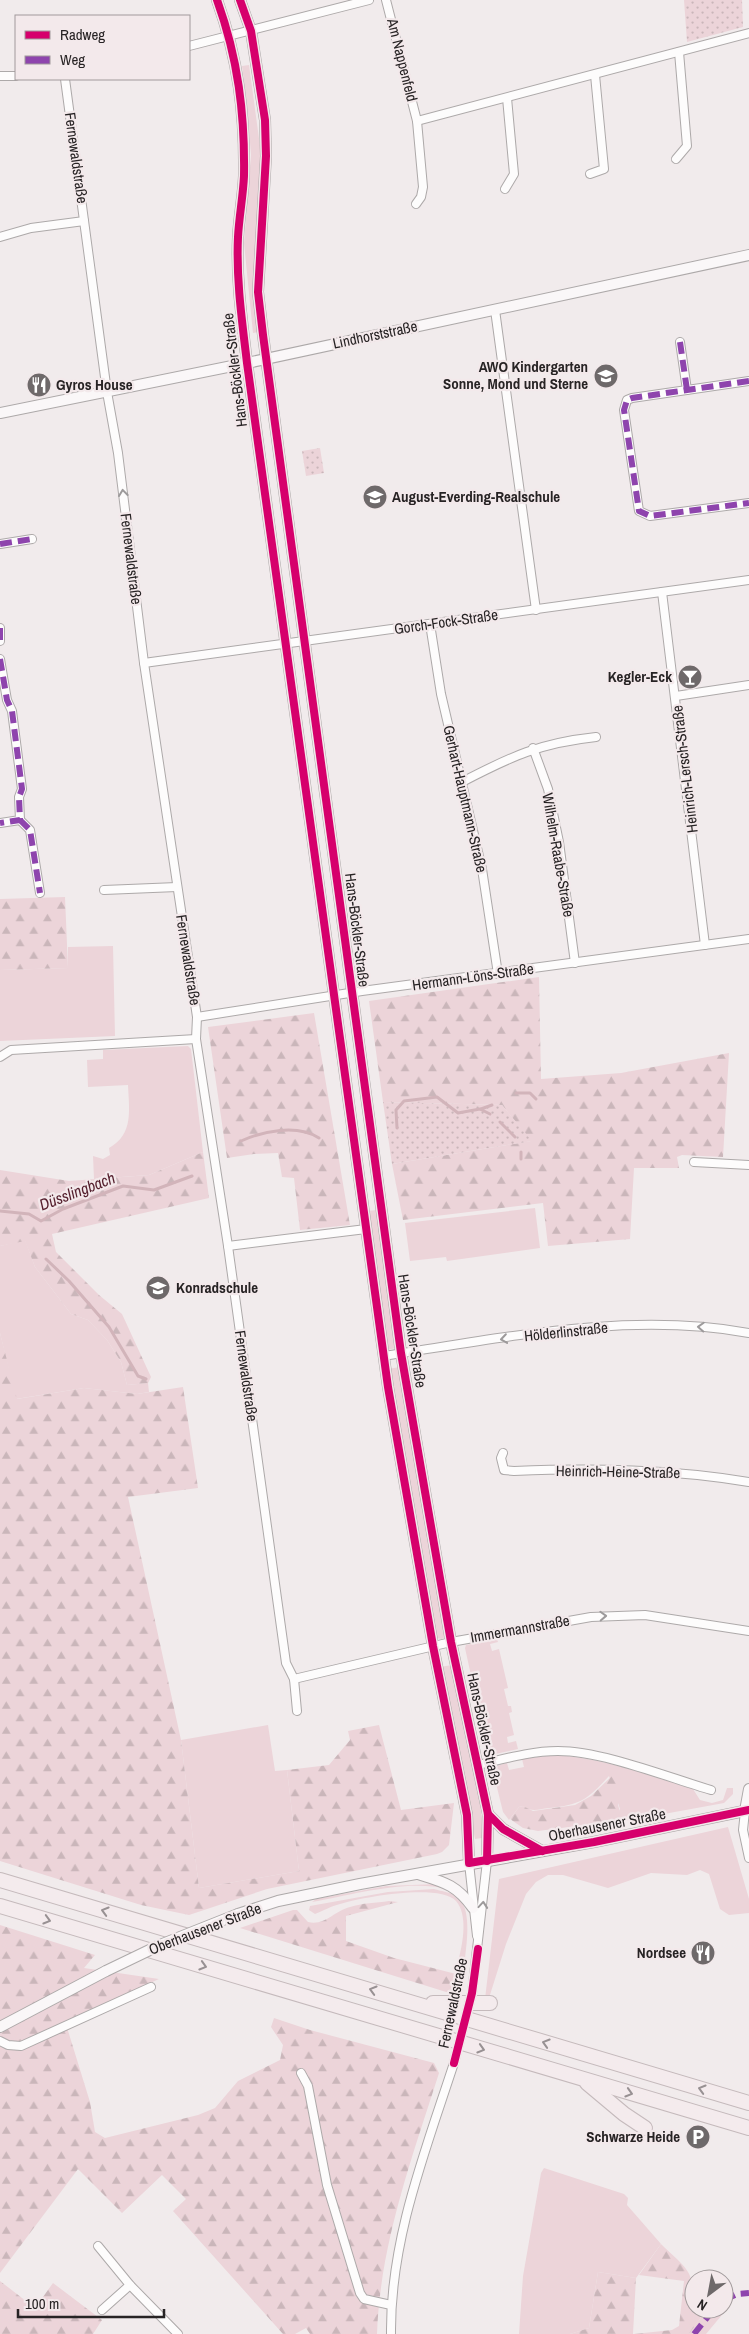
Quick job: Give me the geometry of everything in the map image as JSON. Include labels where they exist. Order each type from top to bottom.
[{"type":"highway","points":[[0,1880],[749,2103]]},
{"type":"highway","points":[[0,1906],[749,2128]]},
{"type":"highway","points":[[420,2004],[490,2003]]},
{"type":"highway","points":[[582,2079],[624,2114],[645,2128]]},
{"type":"main road","name":"Hans-Böckler-Straße","points":[[217,0],[230,36],[241,94],[244,177],[238,237],[238,282],[247,363],[383,1356],[432,1646],[467,1815],[469,1863]]},
{"type":"main road","name":"Hans-Böckler-Straße","points":[[240,0],[251,31],[265,120],[266,156],[258,292],[266,358],[401,1353],[452,1642],[488,1814],[487,1861]]},
{"type":"main road","name":"Lindhorststraße","points":[[0,413],[247,363],[749,255]]},
{"type":"main road","points":[[747,1810],[749,1789]]},
{"type":"main road","name":"Oberhausener Straße","points":[[0,2027],[160,1945],[238,1914],[278,1902],[469,1863],[542,1851],[747,1810]]},
{"type":"main road","points":[[488,1814],[503,1829],[542,1851]]},
{"type":"main road","points":[[414,1874],[455,1887],[463,1894],[473,1908]]},
{"type":"street","points":[[190,46],[369,0]]},
{"type":"street","name":"Am Nappenfeld","points":[[386,0],[417,121],[423,186],[421,197],[416,204]]},
{"type":"street","name":"Am Nappenfeld","points":[[417,121],[749,33]]},
{"type":"street","points":[[676,159],[687,146],[679,52]]},
{"type":"street","points":[[590,174],[604,169],[595,74]]},
{"type":"street","points":[[0,76],[15,76]]},
{"type":"street","name":"Fernewaldstraße","points":[[65,80],[107,392],[118,453],[144,663],[198,1017],[196,1039],[228,1246],[286,1664],[294,1679],[297,1711]]},
{"type":"street","points":[[506,189],[514,174],[507,98]]},
{"type":"street","points":[[0,237],[31,228],[84,220]]},
{"type":"street","points":[[495,310],[536,610]]},
{"type":"street","points":[[680,342],[687,390]]},
{"type":"street","points":[[749,381],[632,398],[625,405],[624,410],[639,512],[650,516],[749,503]]},
{"type":"street","points":[[0,544],[32,539]]},
{"type":"street","name":"Gorch-Fock-Straße","points":[[144,663],[749,580]]},
{"type":"street","name":"Heinrich-Lersch-Straße","points":[[662,592],[706,945]]},
{"type":"street","name":"Gerhart-Hauptmann-Straße","points":[[430,624],[441,694],[482,869],[498,974]]},
{"type":"street","points":[[0,628],[0,642]]},
{"type":"street","points":[[0,659],[6,700],[12,711],[22,789],[18,797],[20,820],[30,830],[40,893]]},
{"type":"street","points":[[676,696],[749,686]]},
{"type":"street","points":[[462,782],[533,748],[554,742],[596,737]]},
{"type":"street","name":"Wilhelm-Raabe-Straße","points":[[533,748],[548,789],[558,842],[575,963]]},
{"type":"street","points":[[0,823],[20,820]]},
{"type":"street","points":[[104,890],[177,887]]},
{"type":"street","name":"Hermann-Löns-Straße","points":[[198,1017],[352,993],[749,939]]},
{"type":"street","points":[[0,1057],[11,1050],[196,1039]]},
{"type":"street","points":[[694,1162],[749,1165]]},
{"type":"street","points":[[228,1246],[366,1229]]},
{"type":"street","name":"Hölderlinstraße","points":[[383,1356],[550,1332],[620,1326],[694,1326],[749,1333]]},
{"type":"street","name":"Heinrich-Heine-Straße","points":[[503,1453],[501,1458],[504,1470],[514,1472],[588,1468],[660,1470],[749,1482]]},
{"type":"street","name":"Immermannstraße","points":[[294,1679],[432,1646],[550,1622],[591,1617],[629,1615],[674,1618],[749,1631]]},
{"type":"street","points":[[478,1765],[531,1754],[557,1751],[582,1753],[711,1790]]},
{"type":"street","points":[[747,1810],[743,1830],[749,1858]]},
{"type":"street","name":"Fernewaldstraße","points":[[391,2334],[391,2305],[397,2254],[409,2203],[454,2063],[472,1993],[487,1861]]},
{"type":"street","name":"Fernewaldstraße","points":[[469,1863],[478,1949]]},
{"type":"street","points":[[0,2041],[8,2045],[21,2046],[151,1987]]},
{"type":"street","points":[[301,2073],[308,2086],[327,2185],[360,2293],[364,2299],[391,2305]]},
{"type":"street","points":[[98,2246],[130,2285],[178,2334]]},
{"type":"street","points":[[102,2310],[130,2285]]},
{"type":"green space","points":[[684,0],[742,0],[743,27],[687,42]]},
{"type":"green space","points":[[249,65],[261,153],[255,265],[259,332],[253,333],[244,243],[251,155],[242,66]]},
{"type":"green space","points":[[320,448],[324,473],[306,476],[302,451]]},
{"type":"green space","points":[[65,897],[68,968],[0,970],[0,899]]},
{"type":"green space","points":[[113,946],[115,1036],[0,1041],[0,970],[68,968],[68,947]]},
{"type":"green space","points":[[539,977],[541,1079],[621,1073],[729,1053],[723,1157],[682,1155],[677,1157],[679,1168],[634,1168],[630,1239],[548,1246],[543,1203],[403,1220],[392,1164],[531,1141],[502,1105],[383,1102],[369,1001]]},
{"type":"green space","points":[[314,1013],[350,1225],[300,1230],[294,1178],[282,1177],[278,1153],[227,1158],[208,1027]]},
{"type":"green space","points":[[188,1046],[191,1049],[203,1152],[149,1175],[94,1179],[93,1156],[103,1159],[110,1155],[109,1148],[123,1136],[126,1129],[129,1112],[128,1085],[88,1087],[87,1060],[103,1059],[103,1050]]},
{"type":"green space","points":[[383,1102],[502,1105],[532,1141],[392,1164]]},
{"type":"green space","points":[[203,1152],[209,1198],[52,1234],[56,1252],[99,1295],[122,1314],[151,1377],[148,1383],[127,1385],[121,1362],[107,1340],[88,1320],[71,1314],[35,1267],[25,1241],[0,1246],[0,1170],[69,1181],[149,1175]]},
{"type":"green space","points":[[535,1208],[540,1248],[447,1261],[446,1257],[410,1261],[405,1223]]},
{"type":"green space","points":[[378,1210],[396,1348],[387,1350],[366,1211]]},
{"type":"green space","points":[[25,1240],[35,1267],[71,1314],[88,1320],[107,1340],[121,1362],[127,1385],[148,1383],[149,1392],[137,1394],[84,1388],[16,1399],[0,1333],[0,1246]]},
{"type":"green space","points":[[0,1333],[17,1399],[84,1388],[137,1394],[183,1387],[198,1488],[128,1497],[181,1740],[199,1888],[299,1871],[287,1770],[329,1765],[350,1740],[348,1731],[379,1725],[401,1810],[454,1803],[449,1845],[442,1852],[267,1889],[189,1915],[141,1905],[0,1861]]},
{"type":"green space","points":[[400,1367],[446,1636],[442,1639],[436,1638],[388,1369]]},
{"type":"green space","points":[[497,1639],[498,1642],[490,1644],[492,1651],[499,1649],[508,1688],[504,1689],[508,1706],[511,1706],[512,1712],[509,1713],[514,1735],[507,1737],[508,1743],[516,1741],[518,1749],[491,1755],[488,1753],[465,1648],[466,1645]]},
{"type":"green space","points":[[452,1665],[476,1774],[483,1826],[482,1838],[475,1839],[440,1667]]},
{"type":"green space","points":[[268,1725],[275,1771],[287,1770],[299,1871],[199,1888],[181,1740]]},
{"type":"green space","points":[[553,1755],[589,1759],[641,1773],[693,1789],[700,1800],[712,1803],[723,1800],[727,1788],[733,1788],[733,1794],[724,1803],[620,1822],[615,1820],[620,1809],[609,1776],[595,1790],[577,1803],[536,1810],[523,1806],[519,1807],[509,1820],[503,1812],[492,1767],[507,1763],[509,1770],[524,1767],[522,1759]]},
{"type":"green space","points":[[615,1773],[619,1777],[618,1805],[621,1815],[616,1818],[616,1821],[538,1831],[523,1828],[510,1819],[519,1807],[523,1806],[533,1811],[575,1805],[591,1796]]},
{"type":"green space","points":[[728,1827],[749,1899],[749,1913],[729,1915],[720,1909],[709,1874],[700,1870],[687,1875],[651,1873],[608,1888],[563,1875],[548,1875],[536,1882],[526,1894],[506,1944],[489,1998],[485,1999],[499,1879]]},
{"type":"green space","points":[[438,1884],[447,1889],[431,1886],[397,1887],[312,1902],[316,1899],[386,1886]]},
{"type":"green space","points":[[434,1889],[457,1895],[462,1901],[467,1917],[465,1959],[459,1958],[463,1937],[463,1921],[460,1907],[456,1901],[447,1896],[434,1893],[400,1893],[351,1901],[315,1914],[309,1910],[310,1906],[388,1892]]},
{"type":"green space","points":[[389,1901],[398,1902],[346,1916],[346,1941],[394,1958],[456,1974],[459,1958],[465,1959],[459,1996],[240,1928],[293,1910],[297,1910],[308,1922],[314,1923],[325,1920],[350,1907]]},
{"type":"green space","points":[[0,1925],[95,1955],[84,1968],[159,1979],[65,2021],[90,2102],[95,2132],[105,2138],[198,2115],[215,2108],[238,2081],[280,2060],[283,2045],[271,2027],[274,2018],[310,2030],[434,2063],[439,2073],[408,2169],[391,2234],[379,2300],[377,2334],[310,2334],[306,2328],[295,2334],[283,2334],[173,2211],[186,2199],[162,2175],[122,2213],[78,2169],[0,2273]]},
{"type":"green space","points":[[544,2168],[624,2194],[628,2198],[627,2205],[661,2244],[636,2278],[598,2272],[589,2328],[570,2334],[519,2334],[523,2276],[541,2173]]},
{"type":"green space","points":[[661,2244],[686,2269],[684,2269],[684,2281],[639,2275]]},
{"type":"green space","points":[[598,2272],[636,2278],[633,2334],[570,2334],[589,2328]]},
{"type":"green space","points":[[0,2281],[35,2308],[53,2283],[102,2320],[93,2334],[0,2334]]},
{"type":"green space","points":[[684,2281],[684,2319],[700,2319],[689,2334],[634,2334],[672,2330],[679,2326]]},
{"type":"green space","points":[[700,2319],[718,2319],[706,2334],[689,2334]]},
{"type":"waterway","points":[[516,1093],[530,1093],[536,1099]]},
{"type":"waterway","name":"Düsslingbach","points":[[397,1128],[396,1110],[404,1101],[437,1097],[458,1113],[480,1109],[490,1114]]},
{"type":"waterway","points":[[481,1109],[492,1105]]},
{"type":"waterway","name":"Düsslingbach","points":[[500,1122],[515,1137]]},
{"type":"waterway","name":"Düsslingbach","points":[[241,1141],[259,1134],[280,1130],[301,1131],[319,1138]]},
{"type":"waterway","name":"Düsslingbach","points":[[521,1152],[521,1159]]},
{"type":"waterway","name":"Düsslingbach","points":[[0,1211],[29,1214],[41,1221],[63,1209],[123,1186],[154,1190],[192,1176]]},
{"type":"waterway","points":[[46,1259],[69,1281],[109,1327],[138,1376],[146,1379]]},
{"type":"marked path","points":[[680,342],[687,390]]},
{"type":"marked path","points":[[749,381],[632,398],[627,400],[624,410],[639,511],[650,516],[749,503]]},
{"type":"marked path","points":[[0,544],[32,539]]},
{"type":"marked path","points":[[0,628],[0,641]]},
{"type":"marked path","points":[[0,659],[7,700],[12,711],[22,789],[19,797],[20,820],[0,823]]},
{"type":"marked path","points":[[20,820],[30,830],[40,893]]},
{"type":"marked path","points":[[734,2295],[749,2293]]},
{"type":"marked path","points":[[694,2334],[706,2319]]},
{"type":"cycle path","points":[[217,0],[235,65],[243,130],[244,176],[238,237],[238,268],[247,363],[388,1387],[433,1646],[467,1815],[469,1863],[594,1842],[749,1810]]},
{"type":"cycle path","points":[[240,0],[251,31],[265,120],[266,156],[258,292],[263,335],[401,1353],[451,1642],[488,1814],[487,1861]]},
{"type":"cycle path","points":[[488,1814],[503,1829],[542,1851]]},
{"type":"cycle path","points":[[454,2063],[472,1993],[478,1949]]},
{"type":"place","name":"AWO Kindergarten Sonne, Mond und Sterne","points":[[606,376]]},
{"type":"place","name":"Gyros House","points":[[39,385]]},
{"type":"place","name":"August-Everding-Realschule","points":[[375,497]]},
{"type":"place","name":"Kegler-Eck","points":[[690,677]]},
{"type":"place","name":"Konradschule","points":[[158,1288]]},
{"type":"place","name":"Nordsee","points":[[703,1953]]},
{"type":"place","name":"Schwarze Heide","points":[[698,2137]]}]
